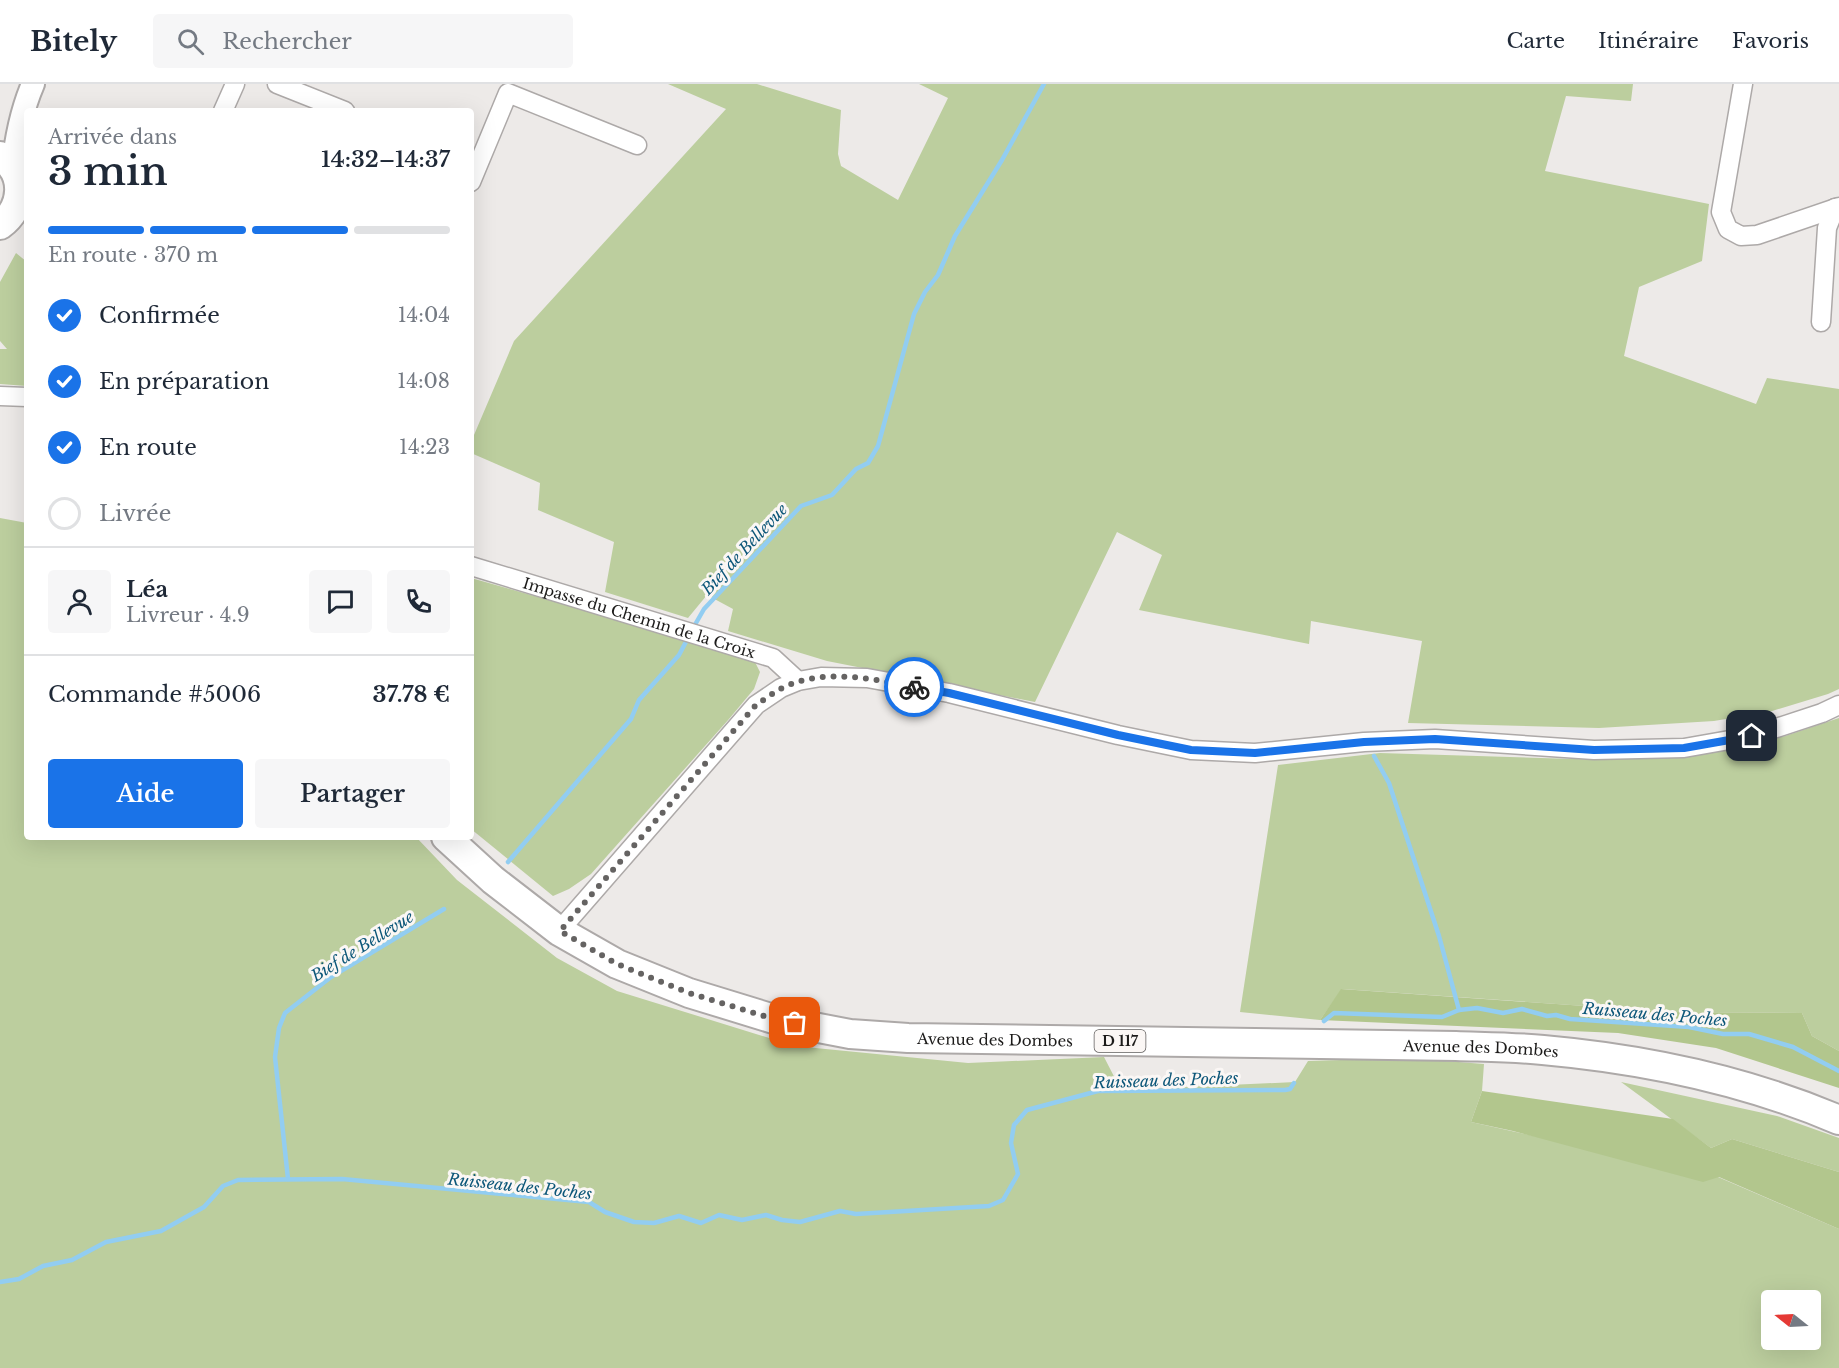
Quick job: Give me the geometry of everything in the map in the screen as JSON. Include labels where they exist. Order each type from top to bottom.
[{"type":"main road","points":[[10,224],[20,195],[14,175]]},
{"type":"main road","name":"Avenue des Dombes","points":[[450,840],[493,879],[560,931],[617,964],[689,993],[777,1020],[850,1034],[908,1038],[1540,1049],[1603,1056],[1698,1074],[1771,1094],[1839,1120]]},
{"type":"street","points":[[14,175],[16,136],[23,107],[33,84]]},
{"type":"street","points":[[225,108],[235,84]]},
{"type":"street","points":[[277,84],[337,108]]},
{"type":"street","points":[[1743,84],[1721,212],[1728,229],[1741,236],[1757,235],[1837,208]]},
{"type":"street","points":[[475,162],[508,93],[637,144]]},
{"type":"street","points":[[0,130],[23,107]]},
{"type":"street","points":[[1821,322],[1827,228],[1837,208]]},
{"type":"street","points":[[0,396],[24,397]]},
{"type":"street","name":"Impasse du Chemin de la Croix","points":[[474,567],[773,658],[798,681]]},
{"type":"street","points":[[560,931],[756,705],[781,688],[798,681],[821,677],[867,678],[949,693],[1118,735],[1191,750],[1255,753],[1364,742],[1435,739],[1594,750],[1684,748],[1752,736],[1822,713],[1839,705]]},
{"type":"green space","points":[[668,84],[757,84],[841,110],[838,154],[841,166],[898,200],[948,98],[919,84],[1633,84],[1631,101],[1566,96],[1545,171],[1709,204],[1702,261],[1639,287],[1624,356],[1756,404],[1767,378],[1839,389],[1839,689],[1772,711],[1714,721],[1599,728],[1408,723],[1422,641],[1311,621],[1309,644],[1139,610],[1162,555],[1117,532],[1035,702],[827,661],[728,631],[733,609],[707,595],[688,618],[605,592],[614,542],[538,510],[540,483],[474,454],[474,435],[514,341],[726,109]]},
{"type":"green space","points":[[16,253],[24,260],[24,386],[0,384],[0,349],[7,349],[0,341],[0,282]]},
{"type":"green space","points":[[0,518],[24,522],[24,840],[419,840],[457,880],[557,958],[617,991],[795,1046],[968,1063],[1104,1057],[1121,1090],[1295,1082],[1308,1061],[1407,1058],[1484,1064],[1482,1091],[1471,1122],[1718,1177],[1839,1229],[1839,1368],[0,1368]]},
{"type":"green space","points":[[474,579],[716,644],[753,658],[760,672],[754,689],[729,719],[591,874],[569,889],[553,896],[474,831]]},
{"type":"green space","points":[[1839,718],[1839,1051],[1812,1036],[1802,1013],[1671,1012],[1342,989],[1320,1020],[1240,1012],[1278,765],[1380,753],[1608,760],[1726,749],[1785,736]]},
{"type":"green space","points":[[1341,989],[1671,1012],[1802,1013],[1812,1036],[1839,1051],[1839,1088],[1716,1048],[1618,1033],[1320,1020]]},
{"type":"green space","points":[[1621,1082],[1777,1116],[1839,1138],[1839,1172],[1732,1139],[1711,1148]]},
{"type":"green space","points":[[1482,1091],[1673,1119],[1711,1148],[1732,1139],[1839,1172],[1839,1229],[1719,1177],[1703,1182],[1513,1131],[1471,1122]]},
{"type":"waterway","name":"Bief de Bellevue","points":[[692,630],[704,609],[801,506],[832,495],[856,469],[868,463],[878,446],[914,314],[925,292],[938,275],[955,236],[1002,160],[1044,84]]},
{"type":"waterway","name":"Bief de Bellevue","points":[[508,862],[631,719],[639,700],[679,655],[688,638]]},
{"type":"waterway","points":[[1374,756],[1389,783],[1439,936],[1459,1010]]},
{"type":"waterway","name":"Bief de Bellevue","points":[[288,1179],[275,1057],[279,1028],[285,1013],[331,977],[444,909]]},
{"type":"waterway","name":"Ruisseau des Poches","points":[[1324,1021],[1334,1013],[1442,1017],[1459,1010],[1477,1008],[1503,1013],[1522,1009],[1570,1019],[1689,1027],[1723,1034],[1749,1034],[1793,1047],[1839,1071]]},
{"type":"waterway","name":"Ruisseau des Poches","points":[[0,1282],[19,1279],[43,1266],[72,1260],[106,1242],[161,1231],[204,1207],[223,1186],[238,1180],[342,1179],[589,1202],[605,1212],[634,1222],[654,1223],[679,1216],[701,1223],[719,1215],[742,1220],[766,1215],[800,1222],[840,1211],[856,1214],[989,1206],[1003,1200],[1018,1174],[1011,1143],[1014,1125],[1027,1110],[1098,1091],[1285,1090],[1290,1089],[1294,1083]]},
{"type":"way so far","points":[[795,1023],[777,1020],[689,993],[617,964],[560,931],[756,705],[781,688],[798,681],[821,677],[867,678],[914,687]]},
{"type":"route","points":[[914,687],[949,693],[1118,735],[1191,750],[1255,753],[1364,742],[1435,739],[1594,750],[1684,748],[1752,736]]}]
